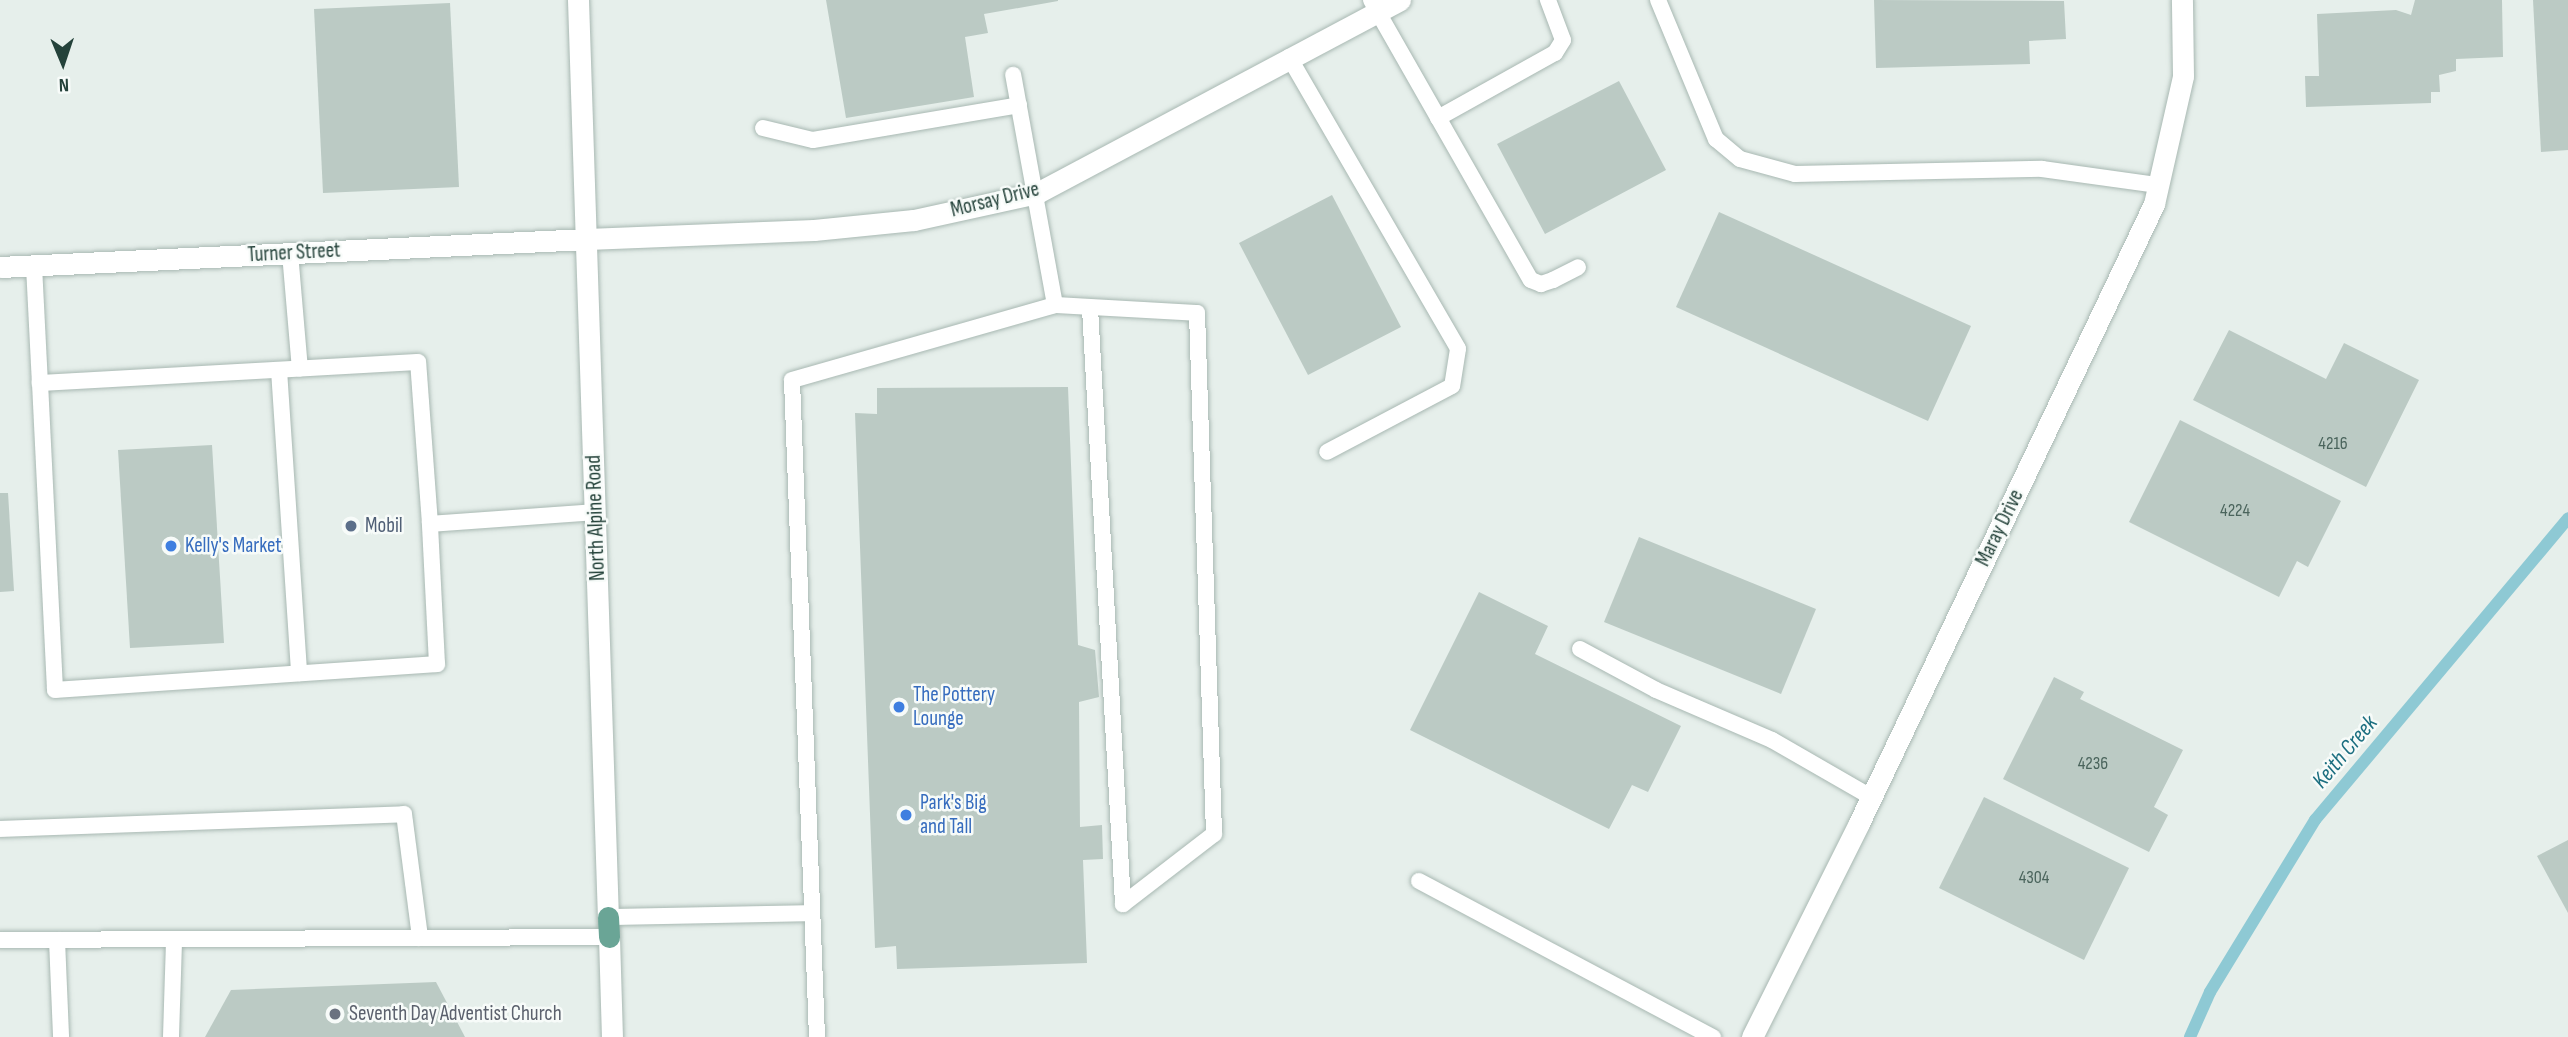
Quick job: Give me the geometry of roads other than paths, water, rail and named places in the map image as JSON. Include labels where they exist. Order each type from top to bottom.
[{"type":"street","name":"North Alpine Road","points":[[578,0],[612,1037]]},
{"type":"street","name":"Morsay Drive","points":[[587,239],[814,230],[914,220],[1037,193],[1289,57],[1374,6],[1400,0]]},
{"type":"street","name":"Maray Drive","points":[[1752,1037],[1871,797],[2138,238],[2158,185],[2183,76],[2182,0]]},
{"type":"street","name":"Turner Street","points":[[0,267],[587,239]]},
{"type":"lane","points":[[1438,118],[1555,53],[1563,40],[1548,0]]},
{"type":"lane","points":[[1658,0],[1716,139],[1740,159],[1795,174],[2042,169],[2158,185]]},
{"type":"lane","points":[[1374,6],[1531,280],[1541,284],[1578,267]]},
{"type":"lane","points":[[1289,57],[1458,349],[1451,386],[1327,452]]},
{"type":"lane","points":[[1013,75],[1037,193],[1055,305]]},
{"type":"lane","points":[[763,128],[813,139],[1019,105]]},
{"type":"lane","points":[[290,253],[299,369]]},
{"type":"lane","points":[[34,266],[55,690],[437,664],[418,362],[40,383]]},
{"type":"lane","points":[[817,1037],[810,913],[792,380],[1055,305],[1197,313],[1214,834],[1123,904],[1090,308]]},
{"type":"lane","points":[[279,370],[299,673]]},
{"type":"lane","points":[[430,524],[596,512]]},
{"type":"lane","points":[[1580,649],[1656,690],[1772,740],[1871,797]]},
{"type":"lane","points":[[0,829],[404,814],[420,938]]},
{"type":"lane","points":[[1419,881],[1713,1037]]},
{"type":"lane","points":[[0,940],[420,938],[810,913]]},
{"type":"lane","points":[[57,940],[61,1037]]},
{"type":"lane","points":[[171,1037],[174,940]]},
{"type":"waterway","name":"Keith Creek","points":[[2190,1037],[2210,992],[2315,820],[2568,518]]},
{"type":"place","name":"Mobil","points":[[351,526]]},
{"type":"place","name":"Kelly's Market","points":[[171,546]]},
{"type":"place","name":"The Pottery Lounge","points":[[899,707]]},
{"type":"place","name":"Park's Big and Tall","points":[[906,815]]},
{"type":"place","name":"Seventh Day Adventist Church","points":[[335,1014]]}]
